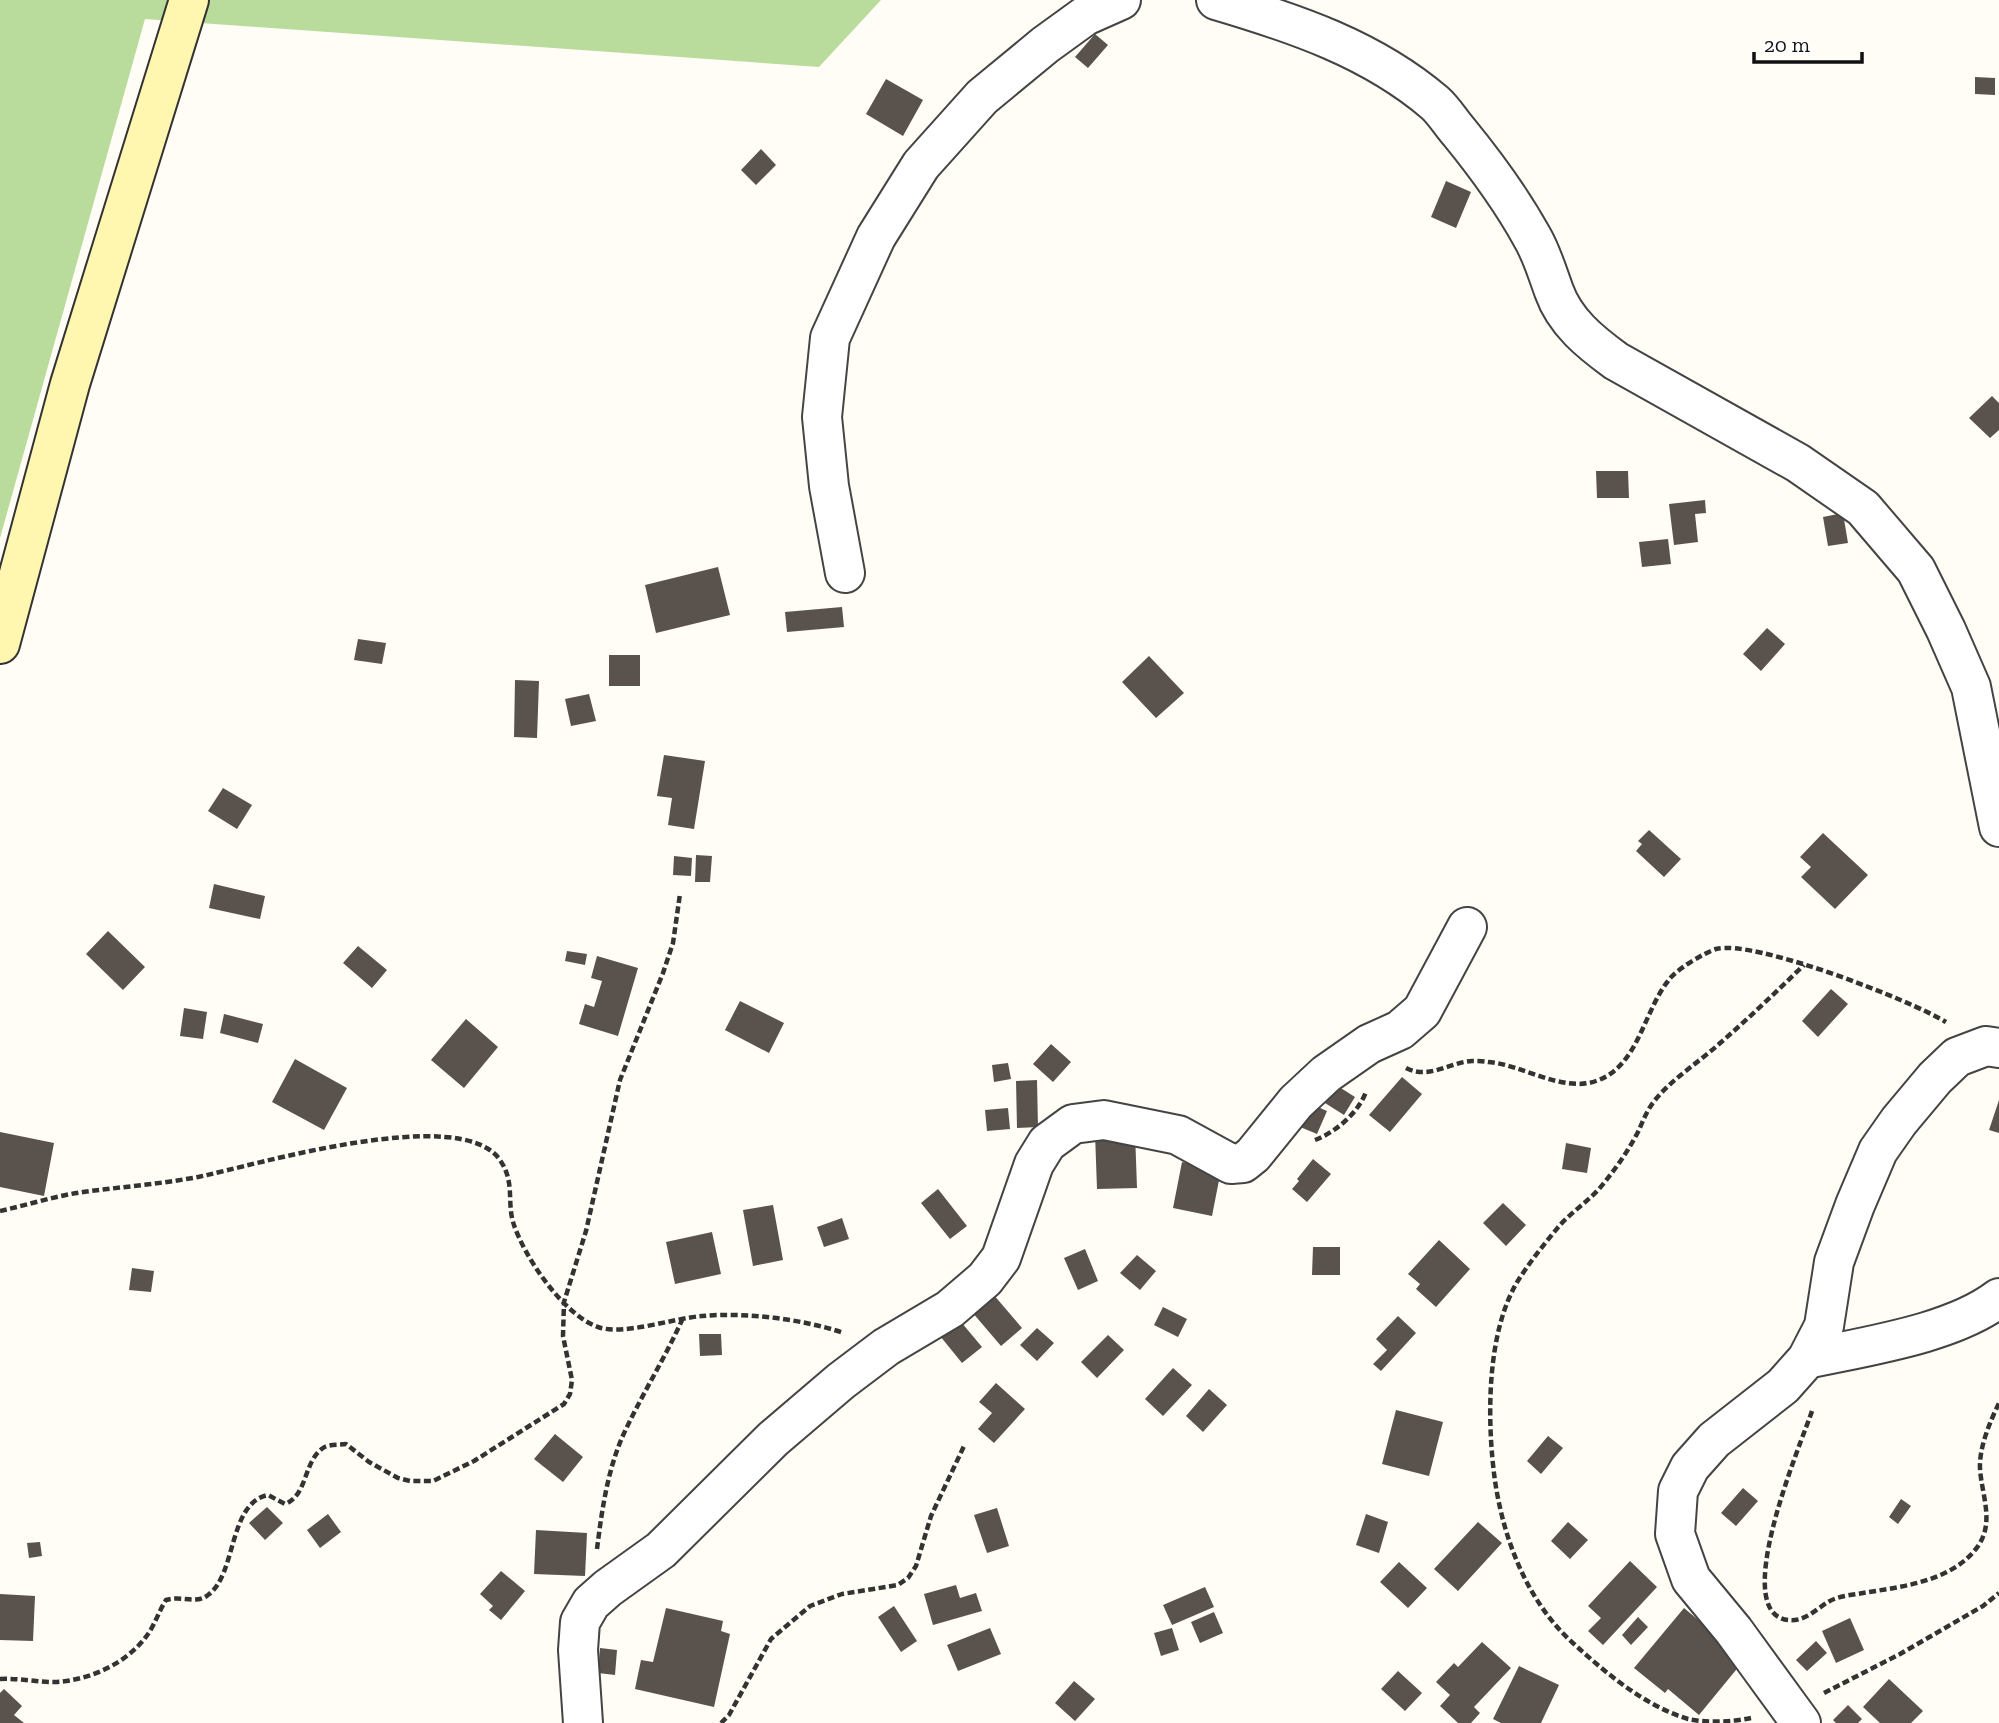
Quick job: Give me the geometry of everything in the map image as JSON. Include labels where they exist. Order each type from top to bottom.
[{"type":"street","points":[[0,643],[70,384],[189,0]]},
{"type":"street","points":[[845,573],[828,486],[822,417],[831,338],[876,237],[921,165],[982,97],[1085,16],[1121,0]]},
{"type":"street","points":[[1216,0],[1280,19],[1343,43],[1397,75],[1437,105],[1510,199],[1545,262],[1554,293],[1567,316],[1588,340],[1628,368],[1798,463],[1863,508],[1916,570],[1966,676],[1980,728],[1999,827]]},
{"type":"street","points":[[583,1723],[578,1650],[580,1622],[591,1602],[660,1550],[773,1439],[841,1381],[886,1347],[950,1309],[985,1279],[1001,1258],[1034,1164],[1046,1143],[1073,1124],[1104,1120],[1178,1135],[1231,1164],[1243,1163],[1253,1155],[1296,1102],[1326,1074],[1369,1044],[1399,1030],[1422,1011],[1468,927]]},
{"type":"street","points":[[1797,1716],[1734,1631],[1691,1579],[1675,1534],[1678,1491],[1690,1467],[1714,1440],[1783,1386],[1807,1359],[1824,1326],[1835,1262],[1878,1152],[1899,1121],[1935,1078],[1957,1057],[1992,1047]]},
{"type":"street","points":[[1807,1359],[1943,1326],[1985,1308],[1999,1298]]},
{"type":"path","points":[[0,1679],[54,1682],[78,1679],[107,1668],[129,1653],[148,1634],[166,1600],[176,1597],[195,1601],[208,1595],[218,1583],[245,1512],[253,1500],[268,1495],[285,1504],[292,1502],[313,1459],[325,1447],[345,1444],[369,1462],[398,1478],[433,1481],[474,1461],[564,1405],[570,1394],[572,1380],[562,1336],[564,1303],[586,1231],[620,1080],[673,943],[680,894]]},
{"type":"path","points":[[1399,1065],[1411,1071],[1427,1073],[1471,1061],[1493,1062],[1561,1082],[1594,1082],[1617,1071],[1633,1048],[1651,1008],[1669,979],[1689,964],[1717,949],[1750,949],[1885,993],[1931,1013],[1992,1047]]},
{"type":"path","points":[[1804,965],[1753,1014],[1669,1085],[1647,1111],[1620,1161],[1597,1191],[1561,1223],[1516,1285],[1501,1321],[1491,1377],[1490,1445],[1499,1505],[1514,1553],[1532,1593],[1555,1627],[1592,1661],[1650,1703],[1689,1722],[1731,1722],[1797,1716],[1983,1606],[1999,1593]]},
{"type":"path","points":[[1308,1142],[1320,1138],[1353,1114],[1366,1095],[1368,1084]]},
{"type":"path","points":[[0,1211],[81,1192],[137,1187],[199,1177],[310,1150],[409,1137],[446,1137],[471,1141],[487,1148],[499,1158],[507,1174],[512,1196],[512,1219],[521,1243],[564,1303],[599,1328],[619,1329],[682,1318],[727,1315],[759,1317],[837,1331],[886,1347]]},
{"type":"path","points":[[591,1602],[600,1520],[609,1479],[626,1430],[666,1356],[682,1318]]},
{"type":"path","points":[[1814,1407],[1769,1538],[1765,1570],[1767,1598],[1774,1612],[1783,1618],[1796,1620],[1843,1596],[1896,1589],[1931,1577],[1959,1564],[1976,1549],[1986,1527],[1987,1507],[1980,1467],[1982,1448],[1999,1403]]},
{"type":"path","points":[[721,1723],[729,1715],[771,1639],[810,1606],[842,1594],[898,1585],[908,1578],[916,1566],[931,1516],[965,1444]]},
{"type":"green space","points":[[0,0],[881,0],[819,67],[145,19],[0,538]]},
{"type":"building","points":[[1095,34],[1108,45],[1088,68],[1075,57]]},
{"type":"building","points":[[1975,77],[1995,78],[1995,95],[1975,94]]},
{"type":"building","points":[[886,79],[923,100],[903,136],[866,114]]},
{"type":"building","points":[[761,149],[776,165],[756,185],[741,170]]},
{"type":"building","points":[[1446,181],[1471,192],[1456,228],[1431,217]]},
{"type":"building","points":[[1992,396],[1999,403],[1999,430],[1990,438],[1969,418]]},
{"type":"building","points":[[1596,471],[1628,471],[1629,498],[1597,498]]},
{"type":"building","points":[[1705,500],[1706,513],[1695,514],[1698,542],[1674,545],[1669,504]]},
{"type":"building","points":[[1843,513],[1848,543],[1828,546],[1823,517]]},
{"type":"building","points":[[1668,539],[1671,564],[1642,567],[1639,542]]},
{"type":"building","points":[[718,567],[730,615],[656,633],[645,585]]},
{"type":"building","points":[[842,607],[844,627],[787,632],[785,612]]},
{"type":"building","points":[[1767,628],[1785,644],[1761,671],[1743,654]]},
{"type":"building","points":[[358,639],[386,643],[382,664],[354,660]]},
{"type":"building","points":[[609,655],[640,655],[640,686],[609,686]]},
{"type":"building","points":[[1149,656],[1184,693],[1156,718],[1122,682]]},
{"type":"building","points":[[515,680],[539,681],[537,738],[514,737]]},
{"type":"building","points":[[589,694],[596,721],[571,726],[565,699]]},
{"type":"building","points":[[664,755],[705,761],[694,829],[668,825],[672,798],[657,796]]},
{"type":"building","points":[[223,788],[252,805],[237,829],[208,811]]},
{"type":"building","points":[[1649,830],[1681,859],[1664,877],[1636,851],[1642,844],[1638,841]]},
{"type":"building","points":[[1823,833],[1868,875],[1835,909],[1801,877],[1811,867],[1800,857]]},
{"type":"building","points":[[696,855],[712,856],[710,882],[695,882]]},
{"type":"building","points":[[674,856],[692,858],[691,876],[673,875]]},
{"type":"building","points":[[214,884],[265,896],[260,919],[209,908]]},
{"type":"building","points":[[108,931],[145,967],[123,990],[86,954]]},
{"type":"building","points":[[358,946],[387,970],[372,988],[343,963]]},
{"type":"building","points":[[567,951],[587,954],[585,965],[565,961]]},
{"type":"building","points":[[597,956],[638,968],[618,1036],[579,1024],[585,1004],[594,1007],[602,981],[591,978]]},
{"type":"building","points":[[1831,989],[1848,1004],[1818,1037],[1802,1021]]},
{"type":"building","points":[[740,1001],[784,1023],[769,1053],[725,1030]]},
{"type":"building","points":[[184,1008],[207,1012],[203,1039],[180,1036]]},
{"type":"building","points":[[224,1014],[263,1024],[258,1043],[220,1033]]},
{"type":"building","points":[[466,1019],[498,1047],[464,1088],[431,1060]]},
{"type":"building","points":[[1051,1044],[1071,1062],[1053,1082],[1033,1064]]},
{"type":"building","points":[[295,1059],[347,1088],[324,1130],[272,1102]]},
{"type":"building","points":[[1008,1063],[1011,1079],[994,1082],[992,1065]]},
{"type":"building","points":[[1402,1077],[1422,1094],[1390,1132],[1369,1115]]},
{"type":"building","points":[[1037,1080],[1038,1127],[1017,1128],[1016,1081]]},
{"type":"building","points":[[1336,1085],[1355,1097],[1344,1115],[1325,1103]]},
{"type":"building","points":[[1302,1100],[1327,1111],[1317,1134],[1293,1124]]},
{"type":"building","points":[[1999,1100],[1999,1133],[1989,1130]]},
{"type":"building","points":[[1008,1108],[1010,1129],[987,1131],[985,1110]]},
{"type":"building","points":[[0,1132],[54,1143],[44,1196],[0,1187]]},
{"type":"building","points":[[1135,1132],[1137,1188],[1097,1189],[1095,1133]]},
{"type":"building","points":[[1566,1143],[1591,1148],[1587,1173],[1562,1169]]},
{"type":"building","points":[[1313,1159],[1331,1174],[1307,1202],[1292,1189]]},
{"type":"building","points":[[1182,1162],[1221,1170],[1212,1216],[1173,1208]]},
{"type":"building","points":[[938,1189],[967,1226],[950,1239],[921,1203]]},
{"type":"building","points":[[1503,1203],[1526,1225],[1506,1246],[1483,1223]]},
{"type":"building","points":[[773,1205],[783,1260],[753,1266],[743,1210]]},
{"type":"building","points":[[842,1218],[849,1239],[824,1247],[817,1227]]},
{"type":"building","points":[[712,1232],[721,1274],[675,1284],[666,1242]]},
{"type":"building","points":[[1439,1240],[1470,1269],[1436,1307],[1416,1289],[1420,1284],[1408,1274]]},
{"type":"building","points":[[1313,1247],[1340,1247],[1340,1275],[1312,1275]]},
{"type":"building","points":[[1085,1249],[1098,1281],[1078,1290],[1064,1258]]},
{"type":"building","points":[[1137,1255],[1156,1271],[1140,1290],[1120,1273]]},
{"type":"building","points":[[132,1268],[154,1271],[151,1292],[129,1290]]},
{"type":"building","points":[[987,1287],[1022,1328],[1001,1346],[966,1305]]},
{"type":"building","points":[[1163,1307],[1187,1319],[1178,1337],[1154,1325]]},
{"type":"building","points":[[956,1316],[982,1347],[962,1363],[936,1331]]},
{"type":"building","points":[[1398,1316],[1416,1333],[1381,1371],[1373,1364],[1387,1350],[1376,1339]]},
{"type":"building","points":[[1037,1328],[1054,1343],[1037,1361],[1020,1345]]},
{"type":"building","points":[[699,1334],[721,1334],[722,1355],[700,1356]]},
{"type":"building","points":[[1108,1335],[1124,1350],[1097,1378],[1081,1362]]},
{"type":"building","points":[[1173,1368],[1192,1385],[1163,1416],[1145,1399]]},
{"type":"building","points":[[996,1383],[1025,1409],[994,1443],[978,1429],[992,1413],[979,1402]]},
{"type":"building","points":[[1209,1389],[1227,1405],[1203,1432],[1186,1416]]},
{"type":"building","points":[[1396,1410],[1443,1422],[1429,1476],[1382,1464]]},
{"type":"building","points":[[555,1434],[583,1457],[563,1482],[534,1459]]},
{"type":"building","points":[[1548,1436],[1563,1448],[1541,1474],[1527,1461]]},
{"type":"building","points":[[1743,1488],[1758,1501],[1736,1526],[1721,1513]]},
{"type":"building","points":[[1901,1499],[1911,1506],[1898,1524],[1889,1517]]},
{"type":"building","points":[[267,1507],[283,1523],[265,1540],[249,1523]]},
{"type":"building","points":[[997,1508],[1009,1546],[987,1553],[974,1515]]},
{"type":"building","points":[[328,1514],[341,1532],[320,1548],[307,1530]]},
{"type":"building","points":[[1366,1514],[1388,1522],[1379,1553],[1356,1545]]},
{"type":"building","points":[[1478,1522],[1502,1543],[1458,1591],[1434,1569]]},
{"type":"building","points":[[1568,1522],[1588,1540],[1570,1559],[1551,1541]]},
{"type":"building","points":[[536,1530],[587,1533],[585,1576],[534,1574]]},
{"type":"building","points":[[40,1542],[42,1556],[29,1558],[27,1543]]},
{"type":"building","points":[[1630,1561],[1657,1587],[1603,1645],[1588,1631],[1601,1618],[1588,1606]]},
{"type":"building","points":[[1399,1562],[1427,1588],[1408,1608],[1380,1582]]},
{"type":"building","points":[[501,1571],[525,1591],[501,1620],[489,1610],[493,1606],[480,1594]]},
{"type":"building","points":[[956,1585],[960,1598],[976,1593],[982,1611],[933,1625],[924,1594]]},
{"type":"building","points":[[1205,1587],[1214,1607],[1172,1625],[1163,1605]]},
{"type":"building","points":[[0,1594],[35,1596],[33,1641],[0,1640]]},
{"type":"building","points":[[894,1606],[917,1641],[901,1652],[878,1617]]},
{"type":"building","points":[[666,1608],[723,1621],[721,1631],[730,1634],[714,1707],[635,1689],[641,1660],[653,1662]]},
{"type":"building","points":[[1684,1608],[1745,1659],[1699,1715],[1668,1689],[1665,1693],[1634,1668]]},
{"type":"building","points":[[1214,1612],[1223,1633],[1200,1643],[1191,1622]]},
{"type":"building","points":[[1638,1617],[1648,1627],[1631,1645],[1622,1635]]},
{"type":"building","points":[[1850,1618],[1864,1650],[1836,1663],[1822,1631]]},
{"type":"building","points":[[990,1628],[1001,1654],[958,1671],[947,1645]]},
{"type":"building","points":[[1172,1628],[1179,1650],[1161,1656],[1154,1633]]},
{"type":"building","points":[[1816,1641],[1827,1653],[1807,1671],[1796,1660]]},
{"type":"building","points":[[1482,1642],[1511,1668],[1474,1707],[1480,1713],[1471,1723],[1458,1723],[1440,1706],[1450,1695],[1436,1682],[1454,1663],[1458,1667]]},
{"type":"building","points":[[600,1648],[617,1650],[615,1675],[598,1673]]},
{"type":"building","points":[[1519,1666],[1559,1685],[1541,1723],[1501,1723],[1493,1719]]},
{"type":"building","points":[[1398,1671],[1422,1693],[1405,1711],[1381,1689]]},
{"type":"building","points":[[1889,1679],[1923,1711],[1911,1723],[1880,1723],[1863,1707]]},
{"type":"building","points":[[1074,1681],[1095,1699],[1075,1721],[1055,1703]]},
{"type":"building","points":[[4,1689],[22,1706],[14,1715],[24,1723],[0,1723],[0,1693]]},
{"type":"building","points":[[1848,1705],[1862,1719],[1858,1723],[1836,1723],[1833,1720]]}]
